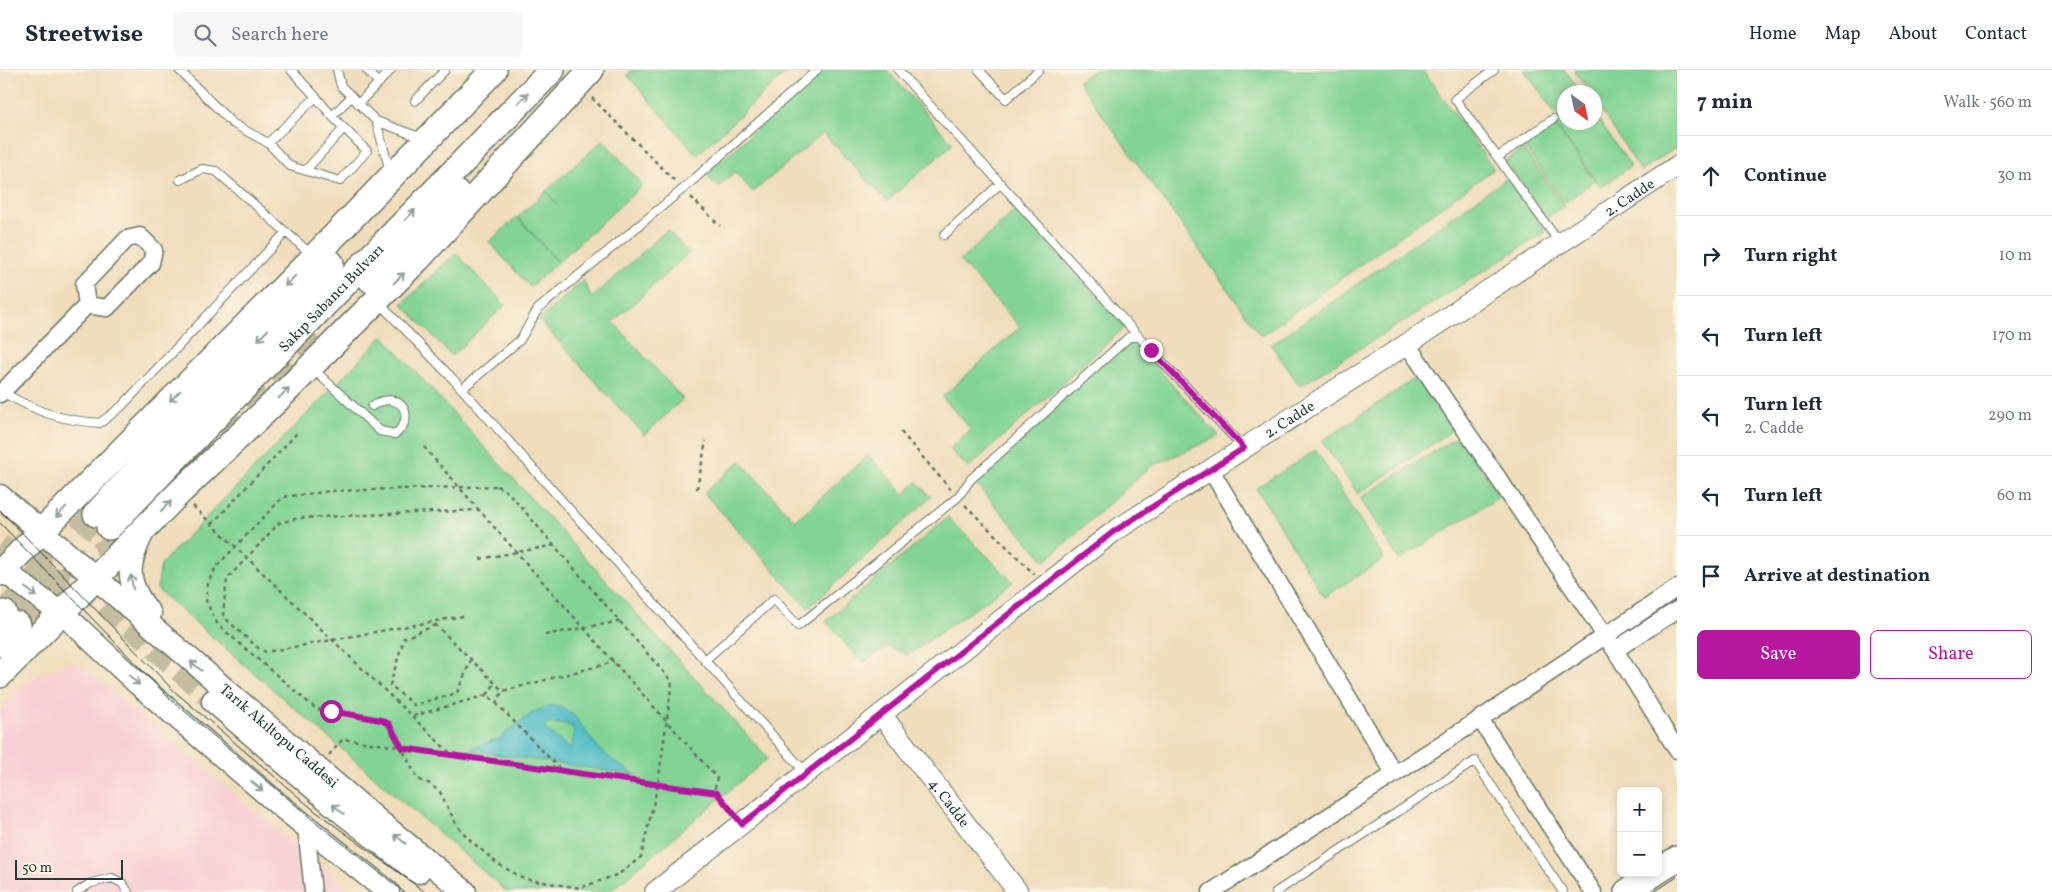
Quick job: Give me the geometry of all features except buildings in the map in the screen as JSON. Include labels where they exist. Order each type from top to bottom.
[{"type":"main road","points":[[388,892],[306,827],[136,682],[60,614],[1,570],[42,532],[314,257],[494,70]]},
{"type":"main road","name":"Sakıp Sabancı Bulvarı","points":[[512,70],[103,520],[552,70]]},
{"type":"main road","points":[[0,675],[179,493],[311,367],[418,259],[581,75]]},
{"type":"main road","points":[[324,328],[581,75]]},
{"type":"main road","points":[[0,496],[42,532]]},
{"type":"main road","points":[[146,526],[132,556],[130,578],[133,590],[178,650]]},
{"type":"main road","name":"Tarık Akıltopu Caddesi","points":[[42,532],[178,650],[465,892]]},
{"type":"main road","points":[[0,644],[7,618]]},
{"type":"main road","points":[[24,651],[41,640],[59,633],[76,635],[98,647]]},
{"type":"main road","points":[[213,701],[338,810],[446,892]]},
{"type":"main road","points":[[1662,869],[1677,859]]},
{"type":"main road","points":[[1626,892],[1649,877]]},
{"type":"street","name":"2. Cadde","points":[[656,892],[1113,532],[1407,344],[1677,166]]},
{"type":"street","points":[[140,236],[154,250],[151,263],[107,308],[87,305],[84,284],[127,240],[140,236]]},
{"type":"street","points":[[1,393],[87,305]]},
{"type":"street","points":[[1407,344],[1610,643],[1677,750]]},
{"type":"street","points":[[1210,469],[1394,773]]},
{"type":"street","points":[[1610,643],[1677,588]]},
{"type":"street","points":[[1211,892],[1480,719],[1610,643],[1677,610]]},
{"type":"street","name":"4. Cadde","points":[[881,714],[1018,892]]},
{"type":"street","points":[[1480,719],[1593,892]]},
{"type":"street","points":[[306,827],[313,892]]},
{"type":"lane","points":[[179,70],[232,123],[268,143],[290,166],[340,181],[367,150],[332,116],[291,70]]},
{"type":"lane","points":[[337,70],[341,86],[376,121],[427,140]]},
{"type":"lane","points":[[368,70],[379,83]]},
{"type":"lane","points":[[358,104],[391,70]]},
{"type":"lane","points":[[415,101],[444,70]]},
{"type":"lane","points":[[462,389],[520,340],[538,309],[683,189],[817,70]]},
{"type":"lane","points":[[898,70],[1139,336],[1244,448]]},
{"type":"lane","points":[[979,70],[1006,99],[1039,70]]},
{"type":"lane","points":[[1494,70],[1455,98],[1560,243]]},
{"type":"lane","points":[[268,143],[316,97]]},
{"type":"lane","points":[[332,116],[351,97]]},
{"type":"lane","points":[[1498,157],[1553,118]]},
{"type":"lane","points":[[376,121],[392,175]]},
{"type":"lane","points":[[306,170],[344,128]]},
{"type":"lane","points":[[180,180],[202,169],[216,171],[314,257]]},
{"type":"lane","points":[[944,234],[1001,183]]},
{"type":"lane","points":[[1,393],[36,411],[59,418],[100,423],[121,407],[286,232]]},
{"type":"lane","points":[[376,301],[462,389],[806,773]]},
{"type":"lane","points":[[705,660],[774,599],[798,626],[958,497],[972,479],[1122,344],[1130,337],[1139,336]]},
{"type":"lane","points":[[311,367],[380,431],[394,434],[403,428],[406,420],[404,411],[393,399],[385,399],[372,406]]},
{"type":"lane","points":[[1276,892],[1475,761],[1563,892]]},
{"type":"lane","points":[[77,892],[91,883],[112,878],[122,883],[128,892]]},
{"type":"path","points":[[581,75],[683,189],[720,226]]},
{"type":"path","points":[[900,432],[958,497],[1045,586]]},
{"type":"path","points":[[212,524],[297,433]]},
{"type":"path","points":[[697,489],[706,441]]},
{"type":"path","points":[[424,447],[717,778],[714,792]]},
{"type":"path","points":[[497,486],[503,488],[555,545],[670,677],[672,682],[658,784],[641,857],[619,874],[580,888],[524,879],[498,864],[472,842],[457,826],[440,792],[430,784],[418,779],[389,724],[381,720],[316,709],[218,625],[206,601],[208,583],[216,567],[283,497],[331,490],[497,486]]},
{"type":"path","points":[[179,493],[452,755]]},
{"type":"path","points":[[463,616],[266,652],[258,648],[228,621],[223,614],[223,605],[227,579],[279,523],[299,518],[479,510]]},
{"type":"path","points":[[480,559],[555,545]]},
{"type":"path","points":[[433,621],[503,691]]},
{"type":"path","points":[[545,635],[621,621]]},
{"type":"path","points":[[436,625],[404,638],[390,685],[414,705],[457,693],[470,660]]},
{"type":"path","points":[[496,703],[503,691],[614,662]]},
{"type":"path","points":[[412,716],[487,695],[495,683]]},
{"type":"path","points":[[487,695],[561,770]]},
{"type":"path","points":[[318,769],[343,739],[714,792],[717,793],[742,824]]},
{"type":"shaded area","points":[[75,661],[351,892],[0,892],[0,711],[30,679]]},
{"type":"green space","points":[[632,70],[789,70],[697,155],[627,75]]},
{"type":"green space","points":[[823,70],[887,70],[953,144],[887,201],[823,133],[753,192],[735,172],[718,187],[706,174]]},
{"type":"green space","points":[[1094,70],[1423,70],[1494,169],[1261,336],[1078,81]]},
{"type":"green space","points":[[1524,70],[1565,70],[1576,85],[1557,85],[1557,115]]},
{"type":"green space","points":[[1574,70],[1677,70],[1677,147],[1641,171],[1602,112],[1602,85],[1584,85]]},
{"type":"green space","points":[[1554,124],[1595,181],[1564,203],[1524,146]]},
{"type":"green space","points":[[1602,125],[1631,166],[1601,187],[1560,130],[1602,130]]},
{"type":"green space","points":[[603,140],[643,185],[558,262],[518,217]]},
{"type":"green space","points":[[1523,149],[1564,206],[1546,218],[1505,161]]},
{"type":"green space","points":[[1507,178],[1546,232],[1300,386],[1271,345]]},
{"type":"green space","points":[[1017,209],[1125,327],[968,468],[950,449],[971,429],[942,397],[1020,327],[960,261]]},
{"type":"green space","points":[[517,217],[558,262],[530,287],[489,242]]},
{"type":"green space","points":[[667,230],[689,253],[613,322],[683,399],[644,435],[539,320],[583,280],[592,298]]},
{"type":"green space","points":[[456,253],[505,305],[452,356],[402,304]]},
{"type":"green space","points":[[383,336],[768,758],[609,892],[507,892],[157,589],[161,564]]},
{"type":"green space","points":[[1129,337],[1219,436],[1150,467],[1045,561],[971,479]]},
{"type":"green space","points":[[1417,377],[1453,430],[1358,494],[1322,441]]},
{"type":"green space","points":[[1460,435],[1499,497],[1399,560],[1360,498]]},
{"type":"green space","points":[[1316,450],[1384,559],[1324,597],[1256,488]]},
{"type":"green space","points":[[868,455],[904,494],[917,482],[931,497],[808,608],[704,493],[740,461],[795,521]]},
{"type":"green space","points":[[948,517],[1013,582],[908,655],[888,646],[862,663],[826,621]]},
{"type":"water","points":[[549,706],[566,710],[572,714],[591,739],[611,759],[637,775],[468,750],[500,738],[532,713]],"holes":[[[547,723],[572,726],[574,733],[572,747],[569,748],[544,728]]]},
{"type":"tunnel","points":[[197,461],[324,328]]},
{"type":"tunnel","points":[[4,613],[96,514]]},
{"type":"tunnel","points":[[61,562],[89,558],[105,552],[126,535]]},
{"type":"tunnel","points":[[0,545],[14,553],[29,558],[61,562]]},
{"type":"tunnel","points":[[18,625],[84,554]]},
{"type":"tunnel","points":[[47,577],[71,581],[94,595],[213,701]]},
{"type":"tram line","points":[[0,510],[174,691],[315,811],[425,892]]},
{"type":"tram line","points":[[0,523],[169,698],[312,819],[404,892]]},
{"type":"tram line","points":[[1654,892],[1677,877]]},
{"type":"route","points":[[331,711],[381,720],[389,724],[402,748],[717,793],[742,824],[1113,532],[1244,448],[1151,350]]}]
